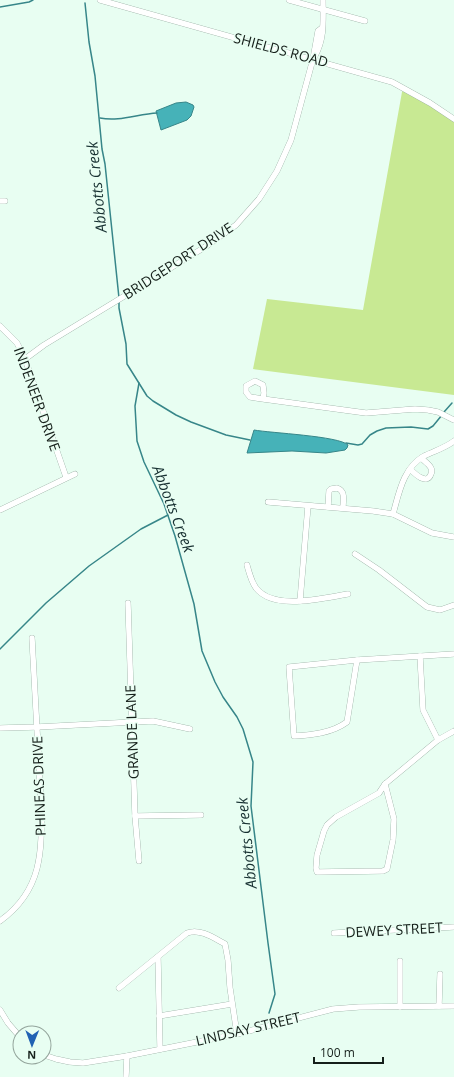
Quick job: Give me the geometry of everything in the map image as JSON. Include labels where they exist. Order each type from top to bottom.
[{"type":"street","name":"SHIELDS ROAD","points":[[100,0],[313,59],[399,85],[454,119]]},
{"type":"street","points":[[289,0],[366,21]]},
{"type":"street","name":"BRIDGEPORT DRIVE","points":[[25,359],[44,345],[205,247],[236,225],[259,199],[277,172],[291,140],[313,59],[318,31],[322,28],[323,0]]},
{"type":"street","name":"INDENEER DRIVE","points":[[0,326],[17,343],[25,359],[66,477]]},
{"type":"street","points":[[263,399],[366,413],[415,409],[428,410],[438,412],[454,420]]},
{"type":"street","points":[[393,514],[403,481],[410,469],[421,458],[446,447],[454,441]]},
{"type":"street","points":[[410,469],[422,479],[430,477],[432,473],[431,469],[421,458]]},
{"type":"street","points":[[0,510],[75,474]]},
{"type":"street","points":[[328,507],[329,491],[337,488],[344,494],[343,508]]},
{"type":"street","points":[[268,502],[393,514],[432,533],[454,537]]},
{"type":"street","points":[[300,600],[308,506]]},
{"type":"street","points":[[355,554],[375,566],[427,607],[440,610],[454,604]]},
{"type":"street","points":[[247,565],[256,587],[265,596],[277,600],[313,600],[348,594]]},
{"type":"street","name":"GRANDE LANE","points":[[128,603],[131,722],[138,861]]},
{"type":"street","name":"PHINEAS DRIVE","points":[[0,921],[12,911],[26,893],[34,878],[39,862],[41,828],[32,638]]},
{"type":"street","points":[[357,660],[347,722],[342,726],[319,734],[294,736],[290,667],[357,660],[454,654]]},
{"type":"street","points":[[420,656],[423,710],[438,740]]},
{"type":"street","points":[[0,728],[153,721],[190,729]]},
{"type":"street","points":[[385,784],[394,819],[393,840],[387,869],[383,871],[318,872],[316,868],[318,855],[327,825],[343,813],[379,793],[385,784],[438,740],[454,731]]},
{"type":"street","points":[[135,816],[201,815]]},
{"type":"street","name":"DEWEY STREET","points":[[334,934],[454,927]]},
{"type":"street","points":[[119,988],[187,933],[198,931],[225,944],[237,1034]]},
{"type":"street","points":[[158,957],[160,1049]]},
{"type":"street","points":[[400,961],[400,1007]]},
{"type":"street","points":[[440,974],[440,1006]]},
{"type":"street","points":[[159,1016],[232,1004]]},
{"type":"street","name":"LINDSAY STREET","points":[[52,1058],[70,1062],[83,1063],[127,1056],[237,1034],[333,1009],[454,1006]]},
{"type":"street","points":[[0,1010],[12,1028]]},
{"type":"street","points":[[126,1077],[127,1056]]},
{"type":"green space","points":[[405,88],[454,119],[454,395],[253,369],[267,299],[363,310],[402,92]]},
{"type":"water","points":[[186,102],[194,107],[191,116],[187,120],[161,130],[156,111],[176,103]]},
{"type":"water","points":[[254,430],[332,439],[348,445],[345,450],[326,453],[292,451],[247,453]]},
{"type":"waterway","points":[[0,7],[33,0]]},
{"type":"waterway","name":"Abbotts Creek","points":[[85,3],[89,42],[95,76],[119,298]]},
{"type":"waterway","points":[[100,118],[114,119],[157,113]]},
{"type":"waterway","points":[[119,301],[126,344],[127,364],[147,396],[176,415],[191,422],[226,435],[250,440]]},
{"type":"waterway","name":"Abbotts Creek","points":[[139,383],[135,406],[137,441],[144,462],[164,504],[175,536],[194,604],[202,651],[215,682],[243,729],[253,762],[251,806],[275,994],[269,1013]]},
{"type":"waterway","points":[[444,412],[452,403]]},
{"type":"waterway","points":[[346,443],[358,445],[362,444],[370,435],[386,428],[411,427],[428,429],[433,426],[442,415]]},
{"type":"waterway","points":[[0,649],[46,603],[89,566],[141,529],[168,515]]}]
